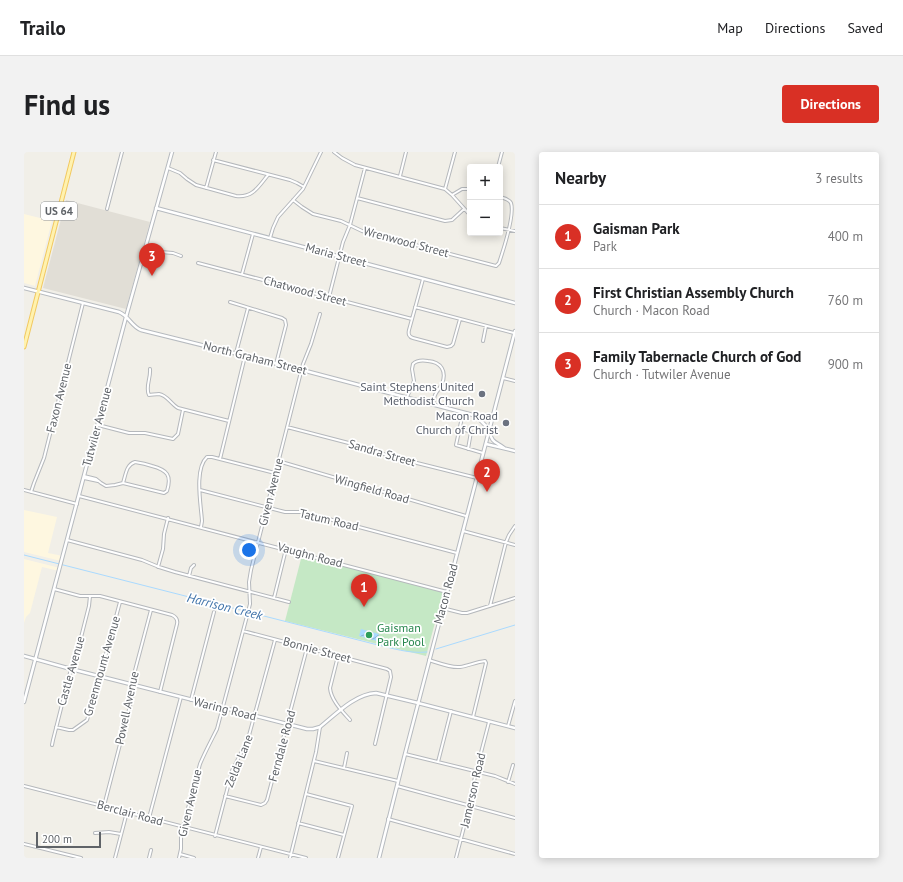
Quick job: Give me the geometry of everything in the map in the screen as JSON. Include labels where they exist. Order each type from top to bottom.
[{"type":"main road","name":"US 64","points":[[24,347],[74,152]]},
{"type":"street","points":[[107,209],[122,152]]},
{"type":"street","name":"Tutwiler Avenue","points":[[24,702],[126,317],[172,152]]},
{"type":"street","points":[[206,188],[216,152]]},
{"type":"street","points":[[270,238],[278,217],[304,187],[320,152]]},
{"type":"street","points":[[334,152],[347,161],[365,168],[445,189],[467,212]]},
{"type":"street","points":[[400,177],[406,152]]},
{"type":"street","points":[[445,189],[455,152]]},
{"type":"street","points":[[499,164],[502,152]]},
{"type":"street","points":[[214,160],[294,182],[304,187]]},
{"type":"street","points":[[168,168],[180,173],[196,185],[236,196],[244,196],[254,192],[268,175]]},
{"type":"street","points":[[329,297],[339,256],[345,235],[350,225],[365,168]]},
{"type":"street","points":[[452,195],[462,189],[467,189]]},
{"type":"street","points":[[357,198],[445,221],[452,220],[464,209]]},
{"type":"street","points":[[503,198],[511,203],[512,216],[508,230]]},
{"type":"street","name":"Wrenwood Street","points":[[293,200],[302,208],[313,214],[339,220],[365,232],[494,266],[497,266],[499,263],[508,230]]},
{"type":"street","name":"Maria Street","points":[[156,208],[515,303]]},
{"type":"street","points":[[503,229],[515,232]]},
{"type":"street","points":[[242,274],[253,234]]},
{"type":"street","points":[[146,248],[181,256]]},
{"type":"street","name":"Chatwood Street","points":[[198,263],[412,319]]},
{"type":"street","points":[[423,279],[408,334],[410,337],[450,347],[452,345],[460,319]]},
{"type":"street","name":"North Graham Street","points":[[24,288],[119,312],[136,328],[141,330],[236,353],[492,420]]},
{"type":"street","points":[[230,302],[282,318],[286,321],[276,364]]},
{"type":"street","name":"Faxon Avenue","points":[[31,492],[44,458],[83,303]]},
{"type":"street","points":[[415,307],[486,326],[515,332]]},
{"type":"street","points":[[236,353],[248,308]]},
{"type":"street","name":"Given Avenue","points":[[179,858],[181,849],[181,834],[200,764],[217,729],[247,616],[250,602],[250,573],[302,370],[320,314]]},
{"type":"street","points":[[483,341],[486,326]]},
{"type":"street","name":"Macon Road","points":[[379,858],[442,608],[515,332]]},
{"type":"street","points":[[220,459],[245,356]]},
{"type":"street","points":[[406,398],[414,382],[412,369],[414,363],[418,361],[433,362],[443,369],[444,374],[443,382],[436,393],[432,405]]},
{"type":"street","points":[[150,369],[147,390],[150,396],[158,394],[162,395],[176,407],[183,410],[229,421]]},
{"type":"street","points":[[503,378],[515,381]]},
{"type":"street","points":[[98,425],[129,433],[145,433],[173,439],[178,434],[183,410]]},
{"type":"street","points":[[463,413],[456,445],[483,453]]},
{"type":"street","points":[[476,416],[485,425],[488,433]]},
{"type":"street","name":"Sandra Street","points":[[287,427],[368,448],[389,456],[477,478]]},
{"type":"street","points":[[460,428],[471,431],[468,449]]},
{"type":"street","points":[[490,429],[490,436],[492,440],[504,448]]},
{"type":"street","points":[[486,444],[515,451]]},
{"type":"street","points":[[201,527],[202,517],[200,478],[203,462],[206,458],[210,456],[275,473]]},
{"type":"street","points":[[84,477],[95,479],[108,486],[123,483],[162,493],[166,493],[169,486],[169,479],[164,470],[144,463],[136,462],[130,464],[127,468],[123,483]]},
{"type":"street","name":"Wingfield Road","points":[[278,462],[466,516]]},
{"type":"street","points":[[24,490],[77,504]]},
{"type":"street","name":"Tatum Road","points":[[200,490],[286,512],[304,512],[457,553]]},
{"type":"street","name":"Vaughn Road","points":[[79,496],[447,592]]},
{"type":"street","points":[[158,567],[163,549],[164,534],[168,518]]},
{"type":"street","points":[[490,606],[506,542],[515,526]]},
{"type":"street","points":[[463,531],[515,545]]},
{"type":"street","points":[[67,540],[142,560],[175,572],[289,602]]},
{"type":"street","points":[[274,598],[286,549]]},
{"type":"street","points":[[190,576],[191,568],[194,565]]},
{"type":"street","points":[[54,589],[80,596],[99,596],[174,616],[177,619],[178,624],[160,692]]},
{"type":"street","name":"Castle Avenue","points":[[52,745],[71,669],[74,664],[90,596]]},
{"type":"street","points":[[442,608],[467,614],[515,598]]},
{"type":"street","name":"Greenmount Avenue","points":[[56,727],[73,730],[88,720],[120,602]]},
{"type":"street","name":"Powell Avenue","points":[[104,806],[132,698],[133,678],[151,610]]},
{"type":"street","points":[[191,700],[214,612]]},
{"type":"street","name":"Bonnie Street","points":[[243,631],[387,669],[390,671],[391,675],[386,695]]},
{"type":"street","name":"Zelda Lane","points":[[215,836],[232,770],[248,739],[275,640]]},
{"type":"street","name":"Ferndale Road","points":[[225,796],[261,805],[267,800],[288,725],[307,648]]},
{"type":"street","name":"Waring Road","points":[[24,656],[288,725],[310,730],[320,727]]},
{"type":"street","points":[[338,656],[330,692],[332,698],[350,720]]},
{"type":"street","points":[[429,660],[455,667],[485,661],[486,663],[473,717]]},
{"type":"street","points":[[290,858],[314,761],[320,727],[363,695],[376,693],[386,695],[515,728]]},
{"type":"street","points":[[375,744],[386,695]]},
{"type":"street","points":[[149,818],[181,697]]},
{"type":"street","points":[[508,726],[515,701]]},
{"type":"street","points":[[438,762],[451,711]]},
{"type":"street","name":"Jamerson Road","points":[[456,858],[489,722]]},
{"type":"street","points":[[344,768],[347,753]]},
{"type":"street","points":[[405,754],[497,777],[515,784]]},
{"type":"street","points":[[314,761],[398,781]]},
{"type":"street","points":[[508,782],[513,765]]},
{"type":"street","name":"Berclair Road","points":[[24,786],[306,858]]},
{"type":"street","points":[[397,786],[515,818]]},
{"type":"street","points":[[306,794],[352,806],[338,858]]},
{"type":"street","points":[[116,858],[127,812]]},
{"type":"street","points":[[388,819],[515,854]]},
{"type":"street","points":[[298,823],[344,835]]},
{"type":"street","points":[[95,834],[109,832],[121,834]]},
{"type":"street","points":[[24,844],[81,858]]},
{"type":"street","points":[[258,858],[261,847]]},
{"type":"street","points":[[149,858],[151,850]]},
{"type":"street","name":"Given Avenue","points":[[180,854],[194,858]]},
{"type":"shaded area","points":[[66,200],[150,222],[126,309],[43,288]]},
{"type":"shaded area","points":[[24,214],[52,221],[35,286],[24,283]]},
{"type":"shaded area","points":[[24,510],[57,517],[48,553],[63,556],[61,561],[24,552]]},
{"type":"shaded area","points":[[24,559],[60,568],[59,571],[42,567],[30,613],[26,617],[24,623]]},
{"type":"green space","points":[[302,555],[442,592],[443,593],[426,656],[285,621]]},
{"type":"water","name":"Gaisman Park Pool","points":[[361,629],[379,634],[377,641],[359,636]]},
{"type":"waterway","name":"Harrison Creek","points":[[24,555],[394,649],[427,652]]},
{"type":"waterway","name":"Harrison Creek","points":[[436,649],[515,625]]},
{"type":"place","name":"Family Tabernacle Church of God","points":[[152,276]]},
{"type":"place","name":"Saint Stephens United Methodist Church","points":[[482,394]]},
{"type":"place","name":"Macon Road Church of Christ","points":[[506,423]]},
{"type":"place","name":"First Christian Assembly Church","points":[[487,492]]},
{"type":"place","name":"Gaisman Park","points":[[364,607]]},
{"type":"place","name":"Gaisman Park Pool","points":[[369,635]]}]
